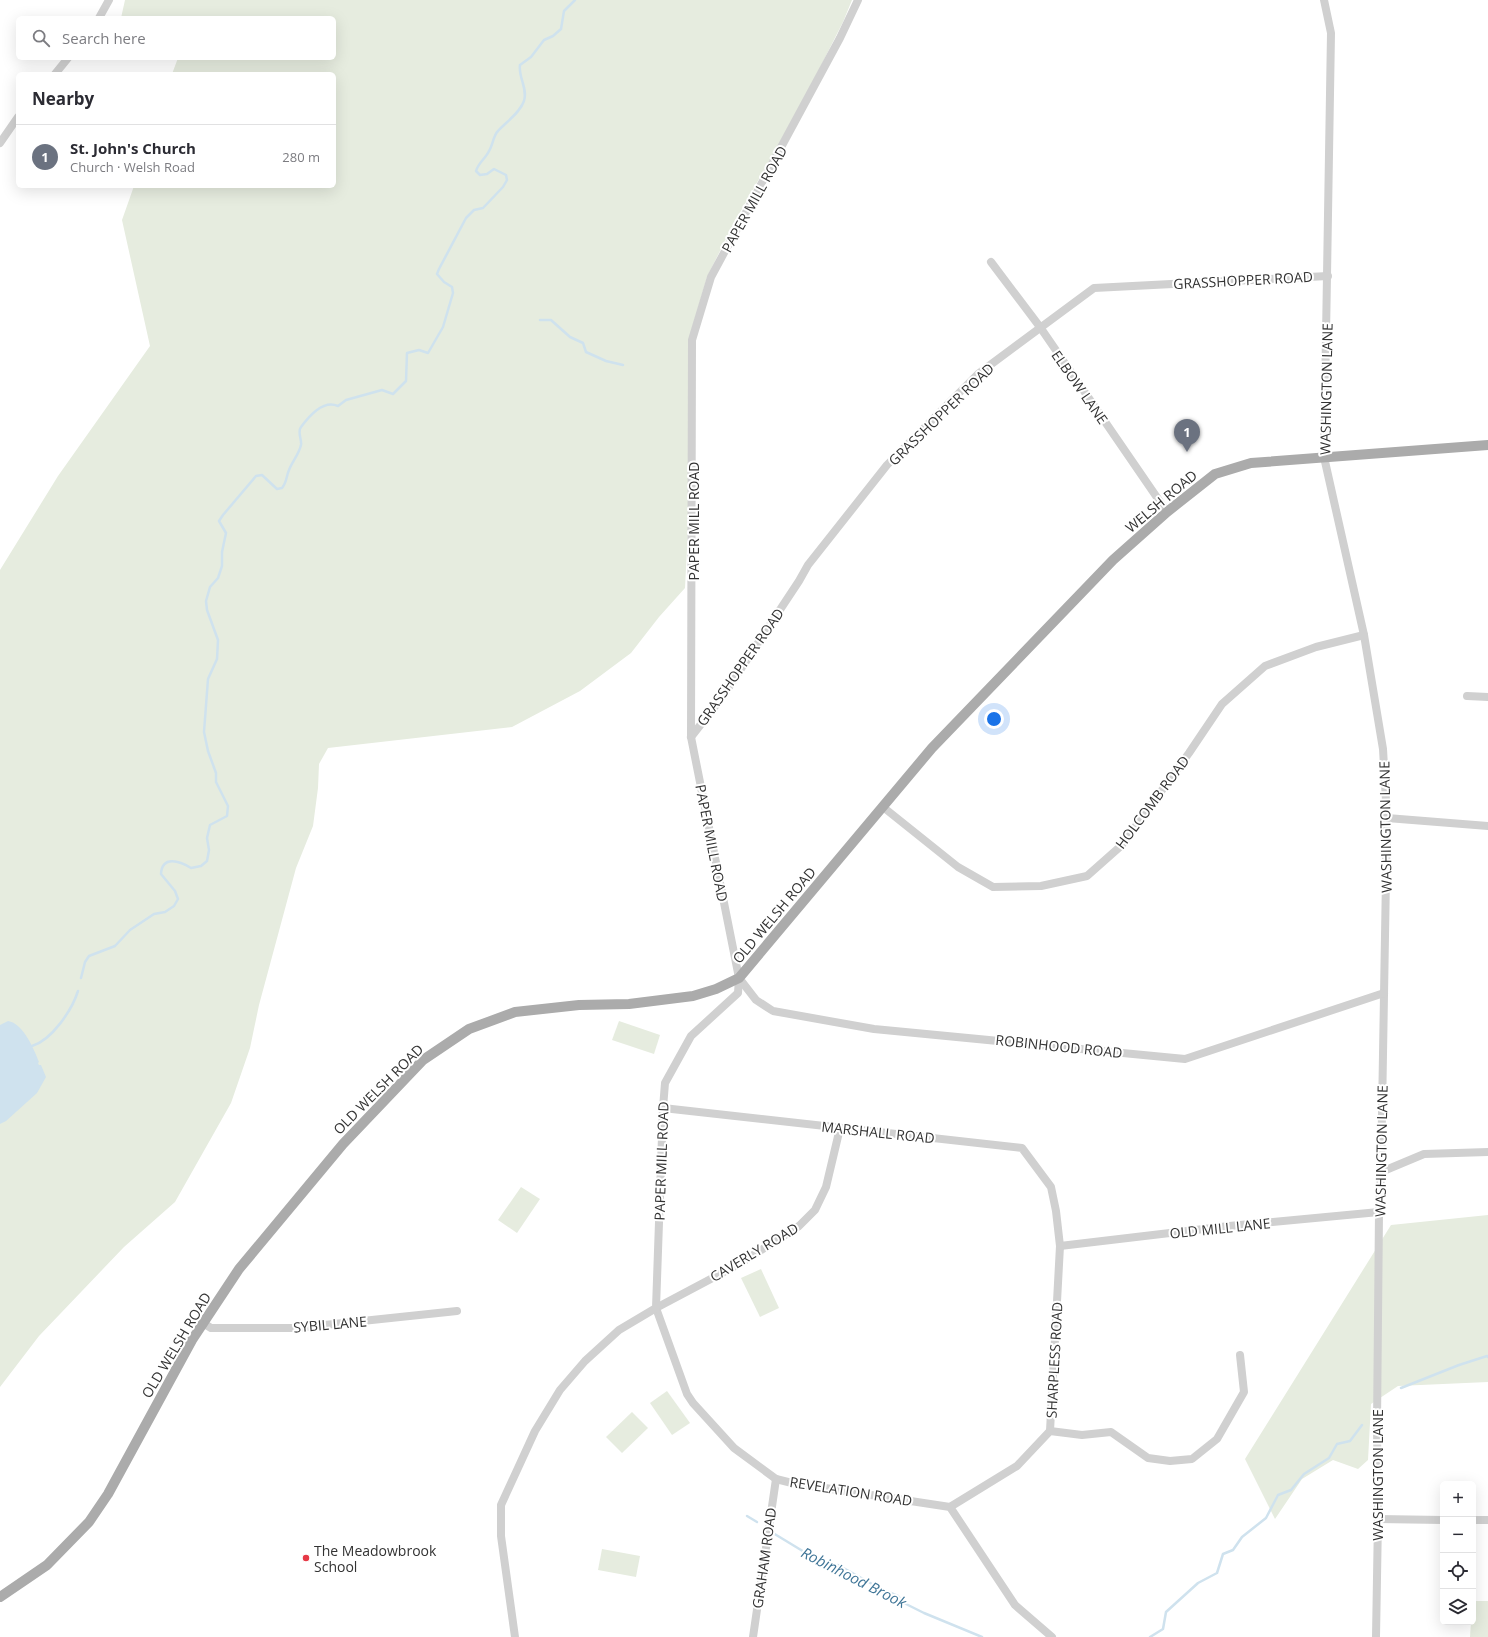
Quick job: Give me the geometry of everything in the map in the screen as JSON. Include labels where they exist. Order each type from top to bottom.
[{"type":"main road","name":"WELSH ROAD","points":[[932,748],[1103,571],[1167,512],[1216,474],[1251,463],[1488,444]]},
{"type":"main road","name":"OLD WELSH ROAD","points":[[0,1597],[47,1565],[89,1522],[108,1494],[192,1340],[239,1269],[343,1144],[423,1060],[469,1029],[515,1012],[579,1005],[629,1004],[693,996],[716,989],[739,978],[932,748]]},
{"type":"street","points":[[101,16],[109,0]]},
{"type":"street","name":"PAPER MILL ROAD","points":[[656,1308],[665,1083],[691,1036],[738,993],[739,978],[713,853],[692,737],[692,340],[711,277],[840,38],[858,0]]},
{"type":"street","name":"WASHINGTON LANE","points":[[1324,0],[1331,33],[1324,456],[1364,635],[1383,749],[1387,818],[1379,1212],[1376,1637]]},
{"type":"street","points":[[57,72],[66,60]]},
{"type":"street","points":[[0,143],[16,120]]},
{"type":"street","name":"ELBOW LANE","points":[[991,262],[1040,327],[1167,512]]},
{"type":"street","name":"GRASSHOPPER ROAD","points":[[692,737],[723,696],[808,565],[887,465],[978,374],[1040,327],[1094,288],[1328,276]]},
{"type":"street","name":"HOLCOMB ROAD","points":[[883,808],[958,867],[993,887],[1041,886],[1087,876],[1122,845],[1189,753],[1222,704],[1265,666],[1316,647],[1364,635]]},
{"type":"street","points":[[1467,696],[1488,697]]},
{"type":"street","points":[[1387,818],[1488,826]]},
{"type":"street","name":"ROBINHOOD ROAD","points":[[739,978],[756,1000],[773,1010],[874,1028],[1185,1059],[1384,993]]},
{"type":"street","name":"MARSHALL ROAD","points":[[663,1108],[1022,1148],[1050,1186],[1056,1211]]},
{"type":"street","name":"CAVERLY ROAD","points":[[656,1308],[740,1264],[799,1226],[815,1210],[826,1187],[840,1128]]},
{"type":"street","points":[[1381,1172],[1424,1154],[1488,1152]]},
{"type":"street","name":"SHARPLESS ROAD","points":[[950,1507],[1017,1466],[1050,1430],[1060,1246],[1056,1211]]},
{"type":"street","name":"OLD MILL LANE","points":[[1060,1246],[1229,1226],[1379,1212]]},
{"type":"street","points":[[515,1637],[501,1536],[501,1505],[535,1431],[560,1390],[585,1361],[619,1330],[656,1308]]},
{"type":"street","name":"REVELATION ROAD","points":[[656,1308],[687,1394],[693,1404],[734,1448],[776,1479],[792,1483],[950,1507]]},
{"type":"street","name":"SYBIL LANE","points":[[203,1323],[211,1328],[296,1328],[457,1311]]},
{"type":"street","points":[[1050,1430],[1082,1435],[1112,1432],[1148,1458],[1170,1461],[1192,1459],[1217,1439],[1244,1392],[1240,1355]]},
{"type":"street","name":"GRAHAM ROAD","points":[[752,1637],[776,1479]]},
{"type":"street","points":[[950,1507],[1015,1605],[1052,1637]]},
{"type":"street","points":[[1378,1519],[1440,1520]]},
{"type":"street","points":[[1476,1520],[1488,1520]]},
{"type":"shaded area","points":[[125,0],[852,0],[843,22],[801,105],[733,225],[707,277],[688,342],[689,510],[685,588],[659,617],[631,653],[580,691],[512,727],[328,748],[319,764],[318,788],[313,826],[296,868],[259,1005],[250,1048],[231,1103],[175,1202],[124,1247],[39,1336],[0,1387],[0,570],[58,476],[150,346],[122,220],[133,188],[336,188],[336,72],[173,72],[177,60],[336,60],[336,16],[121,16]]},
{"type":"shaded area","points":[[619,1021],[660,1035],[654,1054],[612,1040]]},
{"type":"shaded area","points":[[521,1187],[540,1199],[517,1233],[498,1220]]},
{"type":"shaded area","points":[[1488,1215],[1488,1382],[1398,1386],[1371,1404],[1368,1460],[1358,1469],[1333,1460],[1302,1479],[1275,1519],[1245,1459],[1391,1225]]},
{"type":"shaded area","points":[[761,1269],[779,1308],[760,1317],[741,1278]]},
{"type":"shaded area","points":[[667,1391],[690,1423],[672,1435],[650,1403]]},
{"type":"shaded area","points":[[632,1412],[648,1428],[622,1453],[606,1437]]},
{"type":"shaded area","points":[[602,1549],[640,1556],[636,1577],[598,1570]]},
{"type":"shaded area","points":[[1476,1601],[1488,1601],[1488,1637],[1470,1637],[1471,1625],[1476,1625]]},
{"type":"water","points":[[8,1021],[18,1026],[23,1031],[31,1044],[39,1062],[38,1063],[41,1065],[46,1077],[37,1093],[6,1121],[0,1124],[0,1025]]},
{"type":"waterway","points":[[81,978],[85,962],[89,956],[115,946],[130,930],[154,914],[165,912],[174,906],[178,899],[175,891],[161,874],[162,868],[165,864],[172,861],[182,863],[191,868],[201,866],[207,861],[209,850],[207,838],[210,825],[227,816],[228,806],[216,782],[216,773],[208,751],[204,732],[208,679],[217,659],[218,640],[207,610],[206,601],[210,587],[218,578],[222,566],[222,552],[226,533],[219,521],[256,476],[262,475],[277,489],[282,488],[301,445],[300,429],[312,414],[327,405],[332,404],[338,406],[346,400],[382,390],[393,394],[406,381],[407,353],[419,350],[428,353],[443,327],[453,293],[452,287],[444,282],[437,274],[439,269],[466,218],[474,210],[483,208],[503,187],[507,180],[506,175],[494,169],[487,174],[480,175],[476,171],[477,168],[488,154],[496,133],[516,113],[524,101],[525,92],[520,74],[520,65],[531,57],[544,40],[553,36],[561,29],[564,11],[575,0]]},
{"type":"waterway","points":[[540,320],[551,320],[570,337],[583,343],[586,352],[606,361],[623,365]]},
{"type":"waterway","points":[[32,1046],[47,1038],[54,1031],[71,1007],[78,991]]},
{"type":"waterway","name":"Robinhood Brook","points":[[1401,1388],[1459,1365],[1487,1356],[1488,1357]]},
{"type":"waterway","name":"Robinhood Brook","points":[[1150,1637],[1163,1629],[1166,1612],[1198,1583],[1217,1573],[1223,1554],[1233,1550],[1242,1537],[1266,1518],[1278,1495],[1291,1490],[1304,1474],[1329,1458],[1337,1444],[1350,1441],[1362,1425]]},
{"type":"waterway","name":"Robinhood Brook","points":[[747,1516],[757,1522]]},
{"type":"waterway","name":"Robinhood Brook","points":[[773,1533],[829,1567],[838,1565],[881,1589],[898,1596],[904,1603],[982,1637]]},
{"type":"place","name":"St. John's Church","points":[[1187,452]]},
{"type":"place","name":"The Meadowbrook School","points":[[306,1558]]}]
